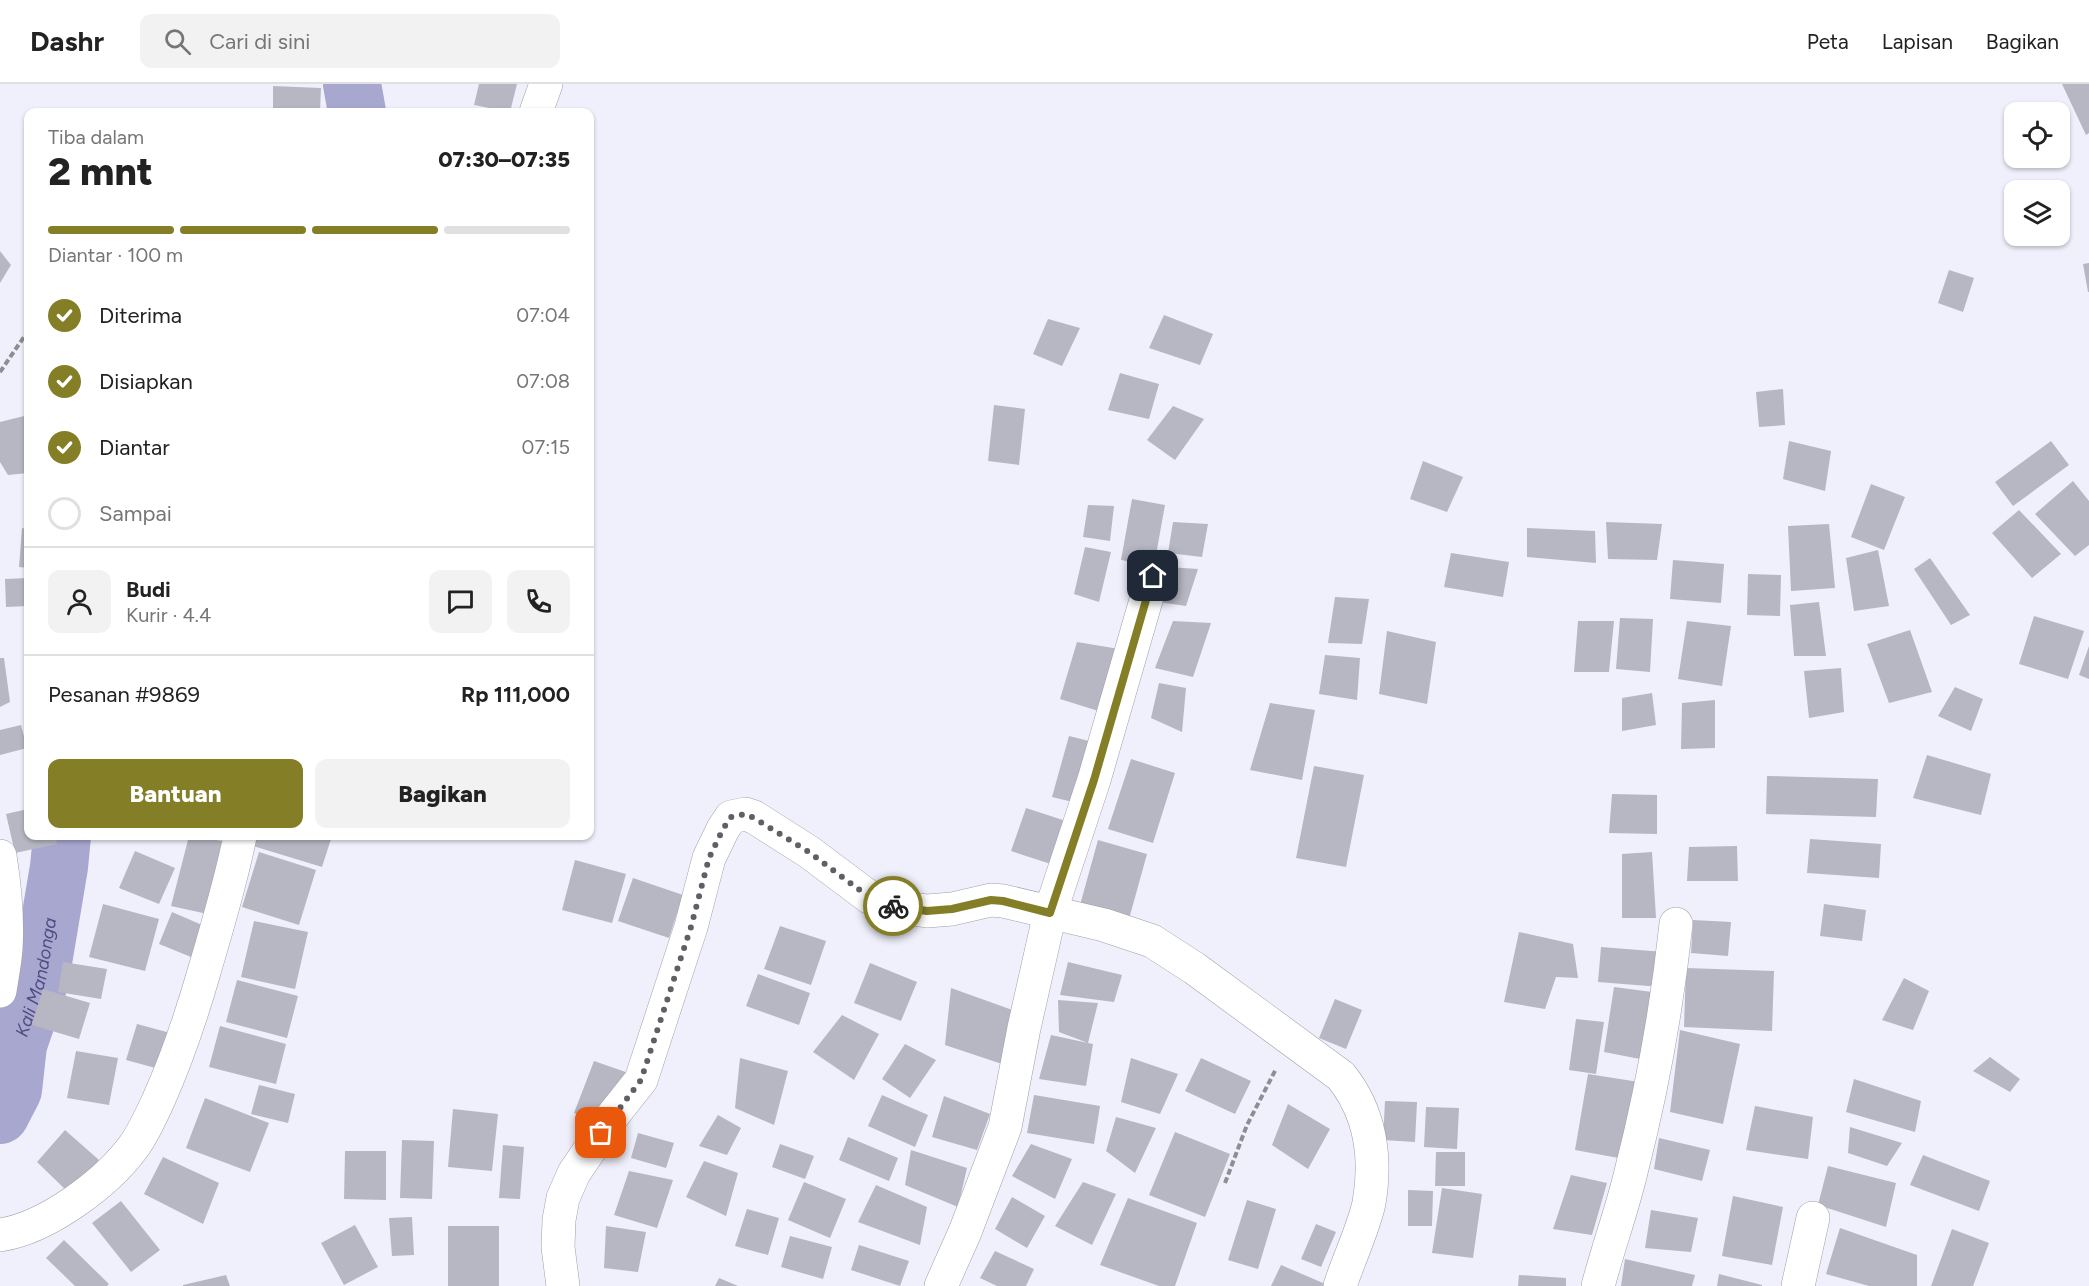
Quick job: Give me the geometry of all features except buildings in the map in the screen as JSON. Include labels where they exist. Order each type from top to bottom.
[{"type":"street","points":[[537,108],[546,84]]},
{"type":"street","points":[[941,1286],[965,1232],[1005,1127],[1050,913],[1094,780],[1153,576]]},
{"type":"street","points":[[563,1286],[558,1246],[563,1198],[574,1173],[614,1114],[641,1080],[691,927],[709,858],[731,817],[745,814],[809,852],[869,897],[886,905],[927,911],[952,909],[991,900],[1003,901],[1104,925],[1152,941],[1194,968],[1341,1076],[1354,1092],[1371,1139],[1372,1166],[1368,1204],[1340,1286]]},
{"type":"street","points":[[0,1235],[46,1218],[73,1202],[112,1172],[135,1145],[149,1122],[185,1036],[233,874],[239,840]]},
{"type":"street","points":[[0,856],[4,885],[6,950],[0,991]]},
{"type":"street","points":[[1598,1286],[1631,1173],[1656,1065],[1671,976],[1676,924]]},
{"type":"street","points":[[1798,1286],[1813,1218]]},
{"type":"path","points":[[0,372],[24,337]]},
{"type":"path","points":[[1225,1184],[1247,1125],[1292,1039]]},
{"type":"waterway","name":"Kali Mandonga","points":[[352,84],[356,108]]},
{"type":"waterway","name":"Kali Mandonga","points":[[0,1115],[13,1090],[18,1045],[40,980],[62,840]]},
{"type":"way so far","points":[[601,1133],[641,1080],[691,927],[709,858],[731,817],[745,814],[754,818],[809,852],[869,897],[893,906]]},
{"type":"route","points":[[893,906],[927,911],[952,909],[991,900],[1050,913],[1094,780],[1153,576]]}]
